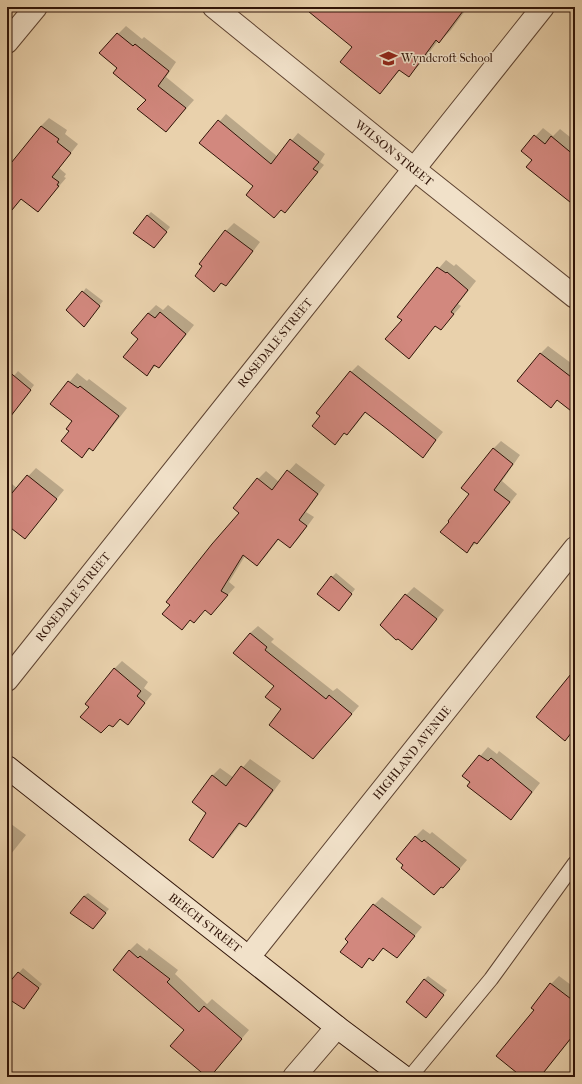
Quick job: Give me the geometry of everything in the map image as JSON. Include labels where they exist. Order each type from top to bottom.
[{"type":"street","points":[[7,42],[36,7]]},
{"type":"street","name":"WILSON STREET","points":[[214,7],[575,297]]},
{"type":"street","name":"ROSEDALE STREET","points":[[7,680],[543,7]]},
{"type":"street","name":"HIGHLAND AVENUE","points":[[249,957],[575,548]]},
{"type":"street","name":"BEECH STREET","points":[[7,766],[337,1027],[404,1077]]},
{"type":"street","points":[[294,1077],[337,1027]]},
{"type":"lane","points":[[410,1077],[491,978],[575,863]]},
{"type":"building","name":"Wyndcroft School","points":[[303,7],[466,7],[439,43],[436,40],[409,77],[399,70],[380,94],[340,62],[352,47]]},
{"type":"building","points":[[117,33],[133,46],[135,44],[169,71],[158,86],[186,108],[166,132],[137,109],[146,100],[113,73],[117,68],[99,53]]},
{"type":"building","points":[[218,120],[271,164],[290,139],[319,162],[313,169],[318,172],[285,213],[281,210],[274,218],[246,195],[253,186],[199,143]]},
{"type":"building","points":[[41,126],[59,139],[57,142],[71,153],[52,177],[59,182],[57,185],[59,186],[38,212],[21,199],[7,216],[7,168]]},
{"type":"building","points":[[534,135],[545,144],[551,136],[575,156],[575,206],[526,167],[532,160],[521,151]]},
{"type":"building","points":[[147,215],[167,232],[154,248],[133,233]]},
{"type":"building","points":[[225,230],[253,251],[226,286],[221,283],[214,292],[195,276],[202,266],[199,264]]},
{"type":"building","points":[[437,267],[446,273],[447,272],[468,290],[451,312],[454,314],[441,330],[435,326],[409,359],[385,339],[402,320],[397,317]]},
{"type":"building","points":[[82,291],[100,306],[84,327],[66,310]]},
{"type":"building","points":[[160,312],[186,334],[159,368],[154,365],[147,376],[123,357],[138,339],[131,333],[148,313],[155,318]]},
{"type":"building","points":[[540,353],[575,380],[575,414],[557,400],[551,408],[517,381]]},
{"type":"building","points":[[7,370],[31,390],[7,421]]},
{"type":"building","points":[[350,371],[436,440],[423,458],[365,412],[347,435],[344,433],[335,445],[312,426],[320,416],[316,413]]},
{"type":"building","points":[[68,381],[78,388],[80,386],[119,416],[93,451],[89,448],[82,458],[61,441],[69,431],[66,429],[72,421],[50,404]]},
{"type":"building","points":[[493,448],[513,464],[494,490],[510,502],[477,544],[474,542],[467,553],[440,532],[469,494],[461,488]]},
{"type":"building","points":[[287,470],[318,494],[299,520],[307,526],[290,548],[278,539],[257,566],[243,555],[221,591],[228,595],[211,615],[205,610],[194,623],[190,620],[182,630],[162,614],[170,605],[166,602],[212,544],[239,513],[233,508],[257,478],[272,490]]},
{"type":"building","points":[[27,475],[57,499],[25,539],[7,525],[7,499]]},
{"type":"building","points":[[331,576],[352,594],[339,611],[317,594]]},
{"type":"building","points":[[405,594],[437,619],[412,650],[398,639],[396,640],[380,625]]},
{"type":"building","points":[[250,633],[267,647],[265,650],[326,699],[329,695],[352,714],[313,759],[269,725],[281,709],[265,697],[274,686],[233,653]]},
{"type":"building","points":[[114,668],[141,691],[137,696],[145,703],[128,725],[120,719],[113,727],[109,725],[101,733],[80,717],[89,707],[85,704]]},
{"type":"building","points":[[575,669],[575,728],[565,741],[536,717]]},
{"type":"building","points":[[479,755],[488,761],[491,758],[532,792],[511,820],[467,786],[470,782],[462,776]]},
{"type":"building","points":[[241,766],[273,790],[246,827],[239,823],[213,858],[189,840],[206,813],[192,802],[212,775],[226,786]]},
{"type":"building","points":[[415,836],[422,842],[424,840],[460,869],[443,888],[441,887],[434,895],[401,868],[403,865],[396,859]]},
{"type":"building","points":[[84,896],[106,913],[93,929],[70,913]]},
{"type":"building","points":[[373,904],[415,936],[397,958],[383,948],[373,961],[369,958],[362,968],[340,952],[348,942],[345,939]]},
{"type":"building","points":[[129,950],[138,958],[140,956],[170,979],[167,982],[199,1012],[204,1006],[242,1039],[210,1077],[207,1077],[170,1046],[184,1030],[113,970]]},
{"type":"building","points":[[18,972],[39,988],[24,1009],[7,998],[7,985]]},
{"type":"building","points":[[424,979],[444,995],[426,1018],[406,1002]]},
{"type":"building","points":[[550,983],[575,1002],[575,1033],[540,1077],[522,1077],[496,1056],[534,1010],[531,1008]]},
{"type":"place","name":"Wyndcroft School","points":[[388,58]]}]
